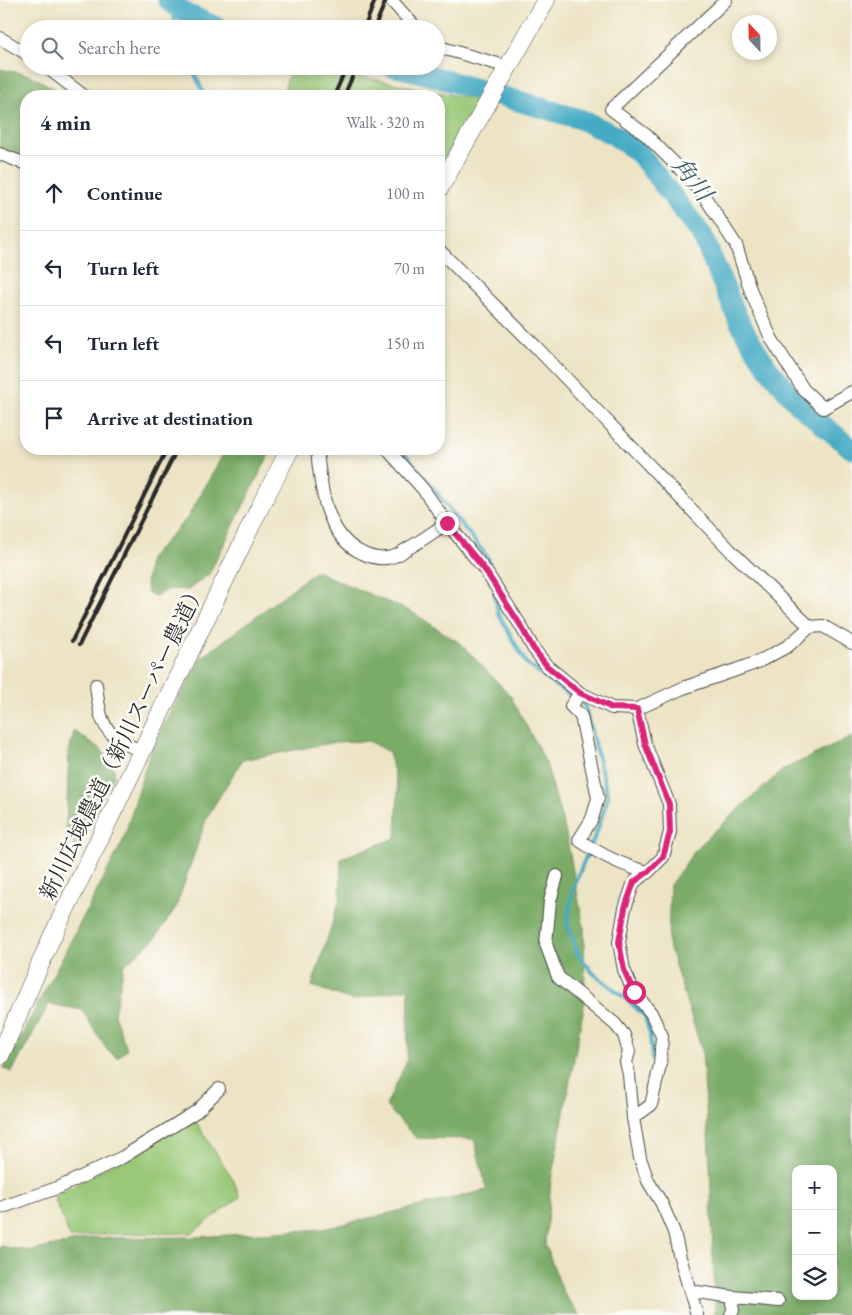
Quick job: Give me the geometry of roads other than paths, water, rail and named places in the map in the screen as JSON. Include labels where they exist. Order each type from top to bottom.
[{"type":"street","points":[[445,178],[546,0]]},
{"type":"street","points":[[726,0],[611,109],[646,135],[687,176],[706,199],[736,245],[751,292],[771,338],[803,389],[823,408],[852,392]]},
{"type":"street","points":[[394,2],[409,20]]},
{"type":"street","points":[[0,38],[20,50]]},
{"type":"street","points":[[445,49],[506,71]]},
{"type":"street","points":[[57,75],[76,90]]},
{"type":"street","points":[[0,154],[20,162]]},
{"type":"street","points":[[445,256],[538,349],[731,551],[810,627]]},
{"type":"street","name":"新川広域農道（新川スーパー農道）","points":[[0,1056],[52,937],[287,455]]},
{"type":"street","points":[[317,455],[319,474],[329,515],[338,532],[356,550],[379,558],[395,556],[412,547],[447,523]]},
{"type":"street","points":[[393,455],[423,489],[447,523],[485,570],[533,648],[547,666],[580,693],[612,708],[637,709],[683,688],[758,662],[788,646],[810,627],[823,626],[852,643]]},
{"type":"street","points":[[96,685],[99,712],[105,727],[120,741],[142,751]]},
{"type":"street","points":[[580,693],[570,706],[581,716],[598,798],[592,819],[580,840],[596,852],[630,868],[648,872]]},
{"type":"street","points":[[633,1118],[652,1105],[660,1065],[662,1036],[651,1013],[634,992],[624,970],[619,942],[625,908],[634,882],[648,872],[663,857],[670,832],[669,804],[645,744],[637,709]]},
{"type":"street","points":[[557,876],[550,901],[546,944],[558,978],[615,1024],[624,1035],[629,1052],[626,1062],[640,1158],[648,1181],[662,1204],[674,1232],[678,1254],[697,1315]]},
{"type":"street","points":[[0,1208],[60,1187],[124,1157],[197,1110],[219,1089]]},
{"type":"street","points":[[690,1291],[733,1297],[778,1300]]},
{"type":"street","points":[[731,1315],[733,1297]]},
{"type":"waterway","name":"角川","points":[[168,0],[187,14],[201,20]]},
{"type":"waterway","points":[[174,5],[175,20]]},
{"type":"waterway","points":[[195,75],[202,90]]},
{"type":"waterway","name":"角川","points":[[429,75],[580,119],[614,135],[640,154],[702,235],[739,321],[768,368],[799,405],[852,449]]},
{"type":"waterway","points":[[407,455],[489,559],[489,568]]},
{"type":"waterway","points":[[494,592],[498,613],[526,663],[553,684],[584,704],[608,796],[598,829],[572,893],[567,923],[578,954],[593,973],[645,1016],[650,1034],[652,1059]]},
{"type":"railway","points":[[367,20],[375,0]]},
{"type":"railway","points":[[378,20],[386,0]]},
{"type":"railway","points":[[337,90],[343,75]]},
{"type":"railway","points":[[347,90],[353,75]]},
{"type":"railway","points":[[72,641],[164,455]]},
{"type":"railway","points":[[79,645],[174,455]]}]
